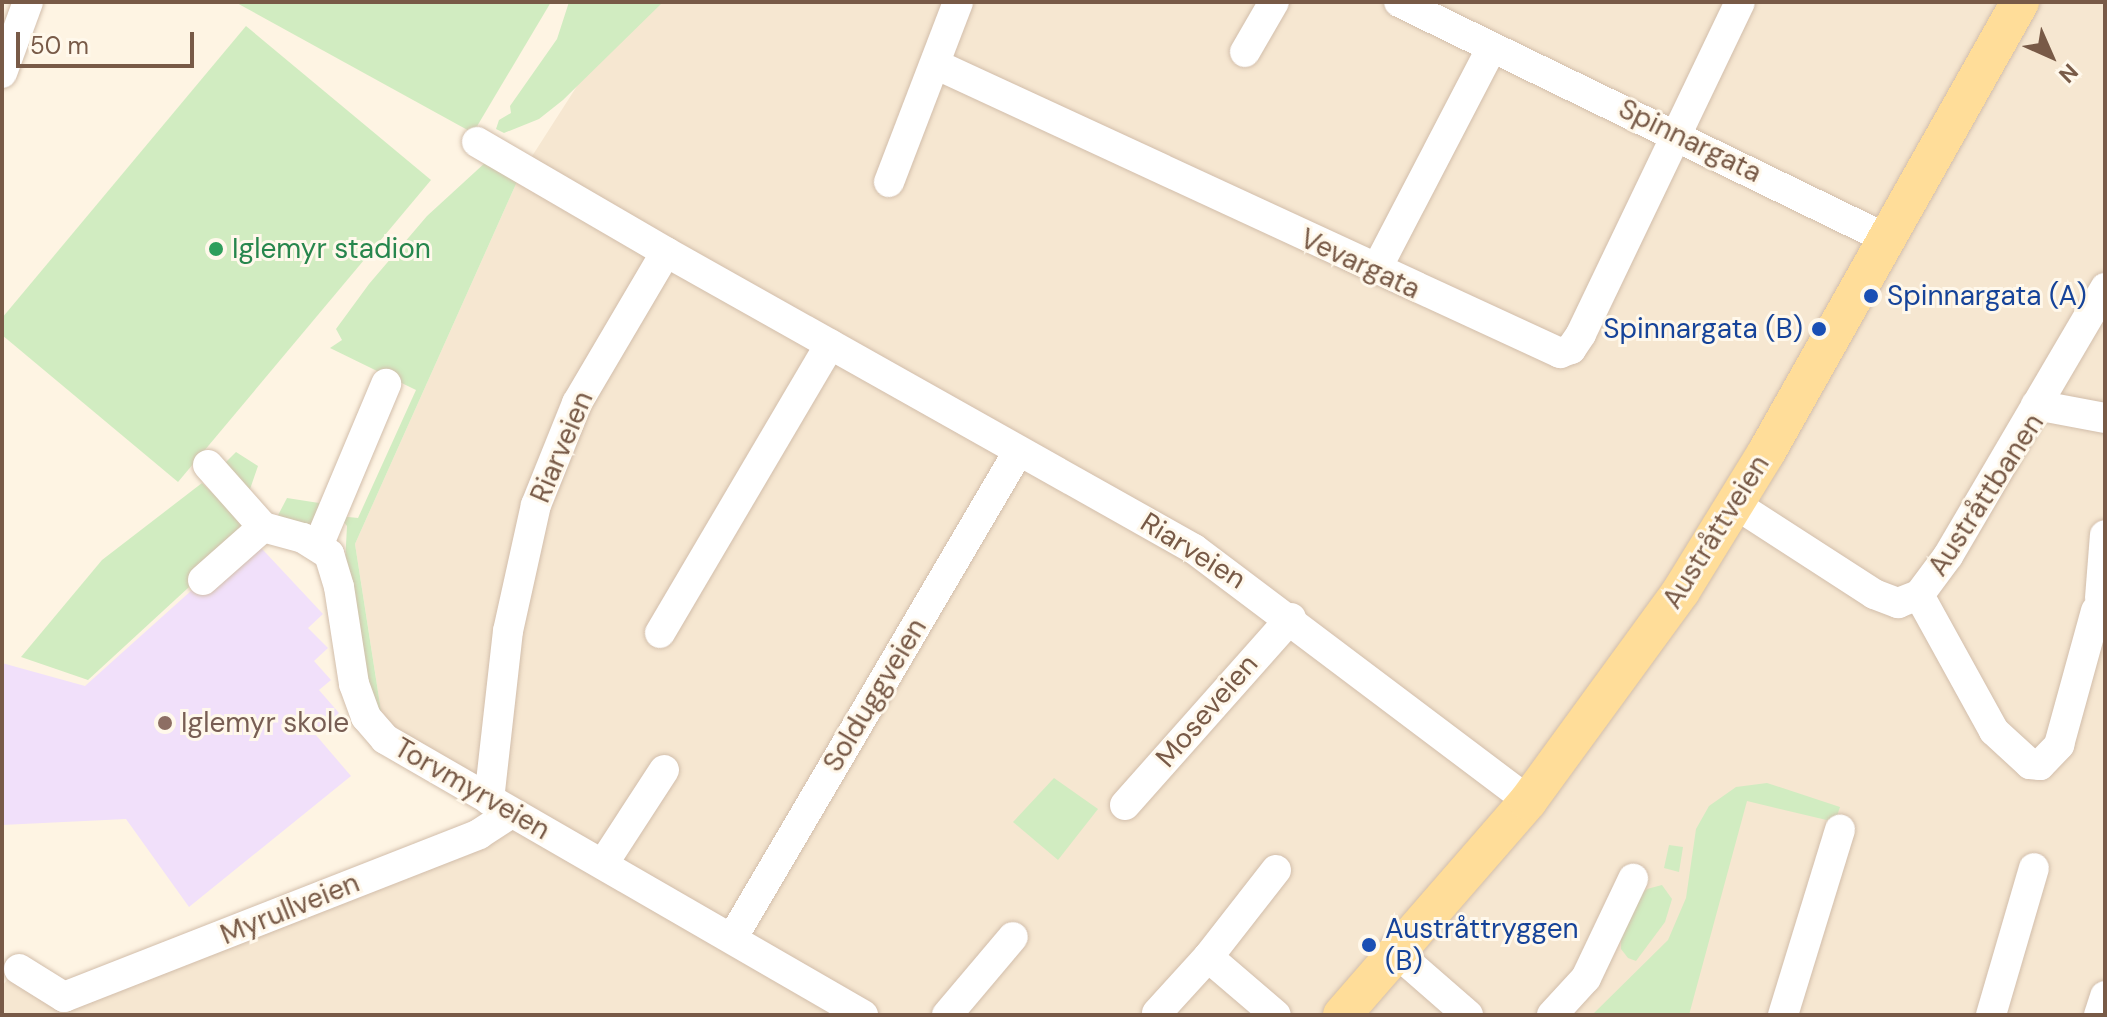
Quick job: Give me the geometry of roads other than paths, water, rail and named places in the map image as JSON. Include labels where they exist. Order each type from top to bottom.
[{"type":"main road","name":"Austråttveien","points":[[1342,1015],[1528,801],[1681,591],[1735,504],[2020,2]]},
{"type":"street","points":[[2,73],[28,2]]},
{"type":"street","points":[[889,182],[958,2]]},
{"type":"street","points":[[1245,52],[1274,2]]},
{"type":"street","name":"Spinnargata","points":[[1399,2],[1887,239]]},
{"type":"street","points":[[1680,136],[1684,113],[1740,2]]},
{"type":"street","points":[[1376,270],[1492,47]]},
{"type":"street","name":"Vevargata","points":[[935,64],[1547,351],[1571,349],[1680,136]]},
{"type":"street","points":[[477,142],[666,252]]},
{"type":"street","name":"Riarveien","points":[[500,806],[508,631],[536,505],[577,403],[666,252],[1018,452],[1158,527],[1291,618],[1528,801]]},
{"type":"street","points":[[2036,405],[2105,288]]},
{"type":"street","points":[[660,633],[830,344]]},
{"type":"street","points":[[208,465],[263,527],[318,546],[386,384]]},
{"type":"street","name":"Austråttbanen","points":[[1735,504],[1874,594],[1898,603],[1919,595],[1948,556],[2036,405],[2105,418]]},
{"type":"street","name":"Solduggveien","points":[[733,937],[1018,452]]},
{"type":"street","points":[[203,580],[263,527]]},
{"type":"street","name":"Austråttbanen","points":[[1919,595],[1994,731],[2030,764],[2040,765],[2059,745],[2098,605],[2105,535]]},
{"type":"street","name":"Torvmyrveien","points":[[318,546],[335,566],[354,684],[366,717],[385,739],[733,937],[863,1015]]},
{"type":"street","name":"Moseveien","points":[[1125,805],[1291,618]]},
{"type":"street","points":[[603,864],[664,770]]},
{"type":"street","name":"Myrullveien","points":[[19,969],[64,997],[479,834],[500,806]]},
{"type":"street","points":[[1783,1015],[1840,830]]},
{"type":"street","points":[[1991,1015],[2034,868]]},
{"type":"street","points":[[1157,1013],[1208,957],[1276,870]]},
{"type":"street","points":[[1552,1015],[1586,978],[1633,879]]},
{"type":"street","points":[[947,1015],[1013,937]]},
{"type":"street","points":[[1398,954],[1468,1015]]},
{"type":"street","points":[[1208,957],[1276,1015]]},
{"type":"street","points":[[2099,1015],[2105,996]]},
{"type":"place","name":"Iglemyr stadion","points":[[216,249]]},
{"type":"place","name":"Spinnargata (A)","points":[[1871,296]]},
{"type":"place","name":"Spinnargata (B)","points":[[1819,329]]},
{"type":"place","name":"Iglemyr skole","points":[[165,723]]},
{"type":"place","name":"Austråttryggen (B)","points":[[1369,945]]}]
